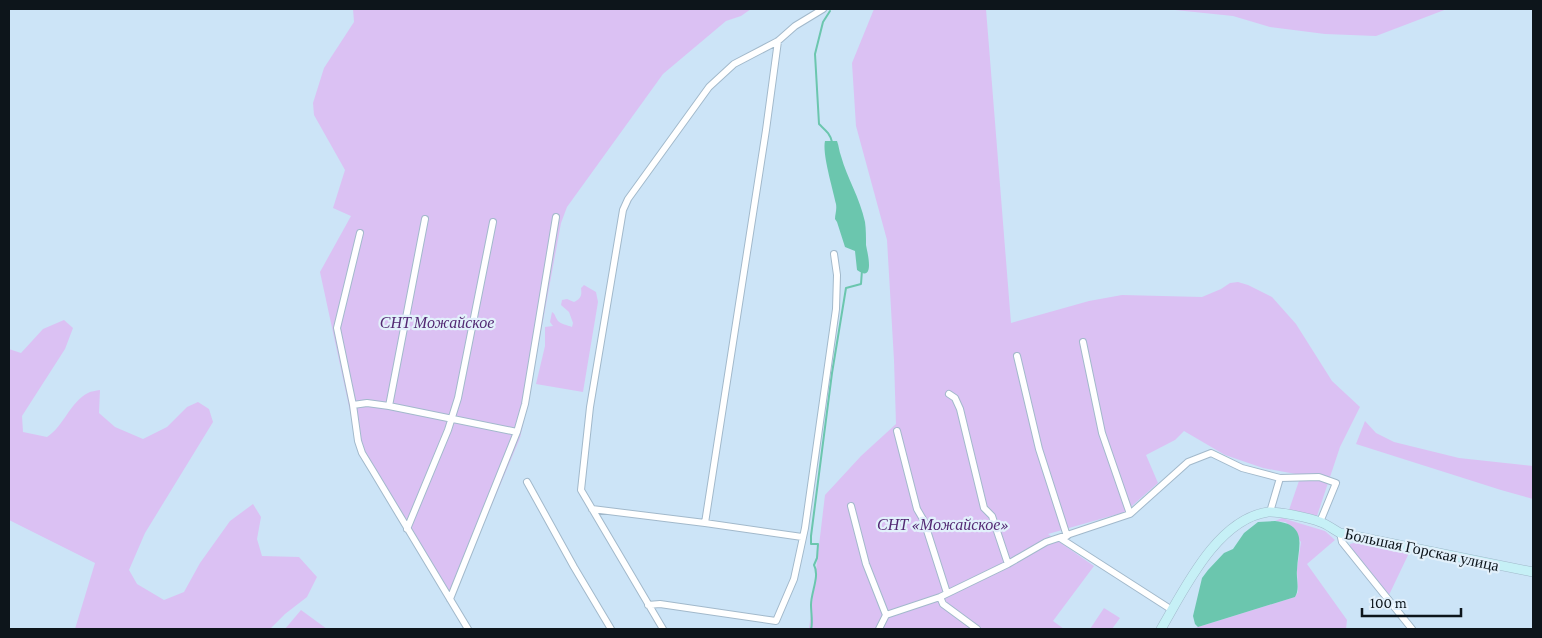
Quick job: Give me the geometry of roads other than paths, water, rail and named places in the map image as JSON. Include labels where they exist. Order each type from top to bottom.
[{"type":"street","points":[[663,629],[613,548],[581,490],[590,407],[623,210],[628,199],[709,87],[734,64],[778,41],[796,26],[823,9]]},
{"type":"street","points":[[704,523],[765,138],[778,41]]},
{"type":"street","points":[[450,598],[517,432],[525,404],[556,217]]},
{"type":"street","points":[[389,406],[425,219]]},
{"type":"street","points":[[407,529],[452,419],[458,398],[493,222]]},
{"type":"street","points":[[360,233],[337,328],[353,405],[358,441],[362,453],[468,629]]},
{"type":"street","points":[[648,605],[660,604],[776,621],[794,579],[805,528],[836,309],[838,275],[834,254]]},
{"type":"street","points":[[1083,342],[1102,432],[1130,514]]},
{"type":"street","points":[[1017,356],[1039,449],[1064,537],[1172,610]]},
{"type":"street","points":[[949,394],[955,398],[960,409],[984,508],[992,516],[1008,564]]},
{"type":"street","points":[[353,405],[367,403],[389,406],[517,432]]},
{"type":"street","points":[[898,432],[917,509],[924,521],[947,593]]},
{"type":"street","points":[[879,629],[886,615],[940,597],[1008,564],[1046,542],[1130,514],[1188,462],[1211,453],[1242,468],[1280,478],[1319,477],[1336,483],[1320,522]]},
{"type":"street","points":[[1270,512],[1280,478]]},
{"type":"street","points":[[527,482],[574,568],[611,629]]},
{"type":"street","points":[[851,506],[866,564],[886,615]]},
{"type":"street","points":[[592,509],[802,537]]},
{"type":"street","name":"Большая Горская улица","points":[[1161,629],[1202,558],[1226,534],[1251,516],[1270,512],[1320,522],[1340,533],[1533,572]]},
{"type":"street","points":[[1340,533],[1342,542],[1412,629]]},
{"type":"street","points":[[940,597],[943,604],[977,629]]},
{"type":"waterway","points":[[1313,9],[1328,9]]},
{"type":"waterway","points":[[830,11],[823,22],[815,54],[819,124],[829,134],[832,142]]},
{"type":"waterway","points":[[811,629],[811,600],[815,584],[816,569],[814,565],[817,558],[818,544],[811,544],[811,536],[832,373],[846,288],[861,284],[862,270]]},
{"type":"park label","name":"СНТ Можайское","points":[[437,322]]},
{"type":"park label","name":"СНТ «Можайское»","points":[[943,524]]}]
